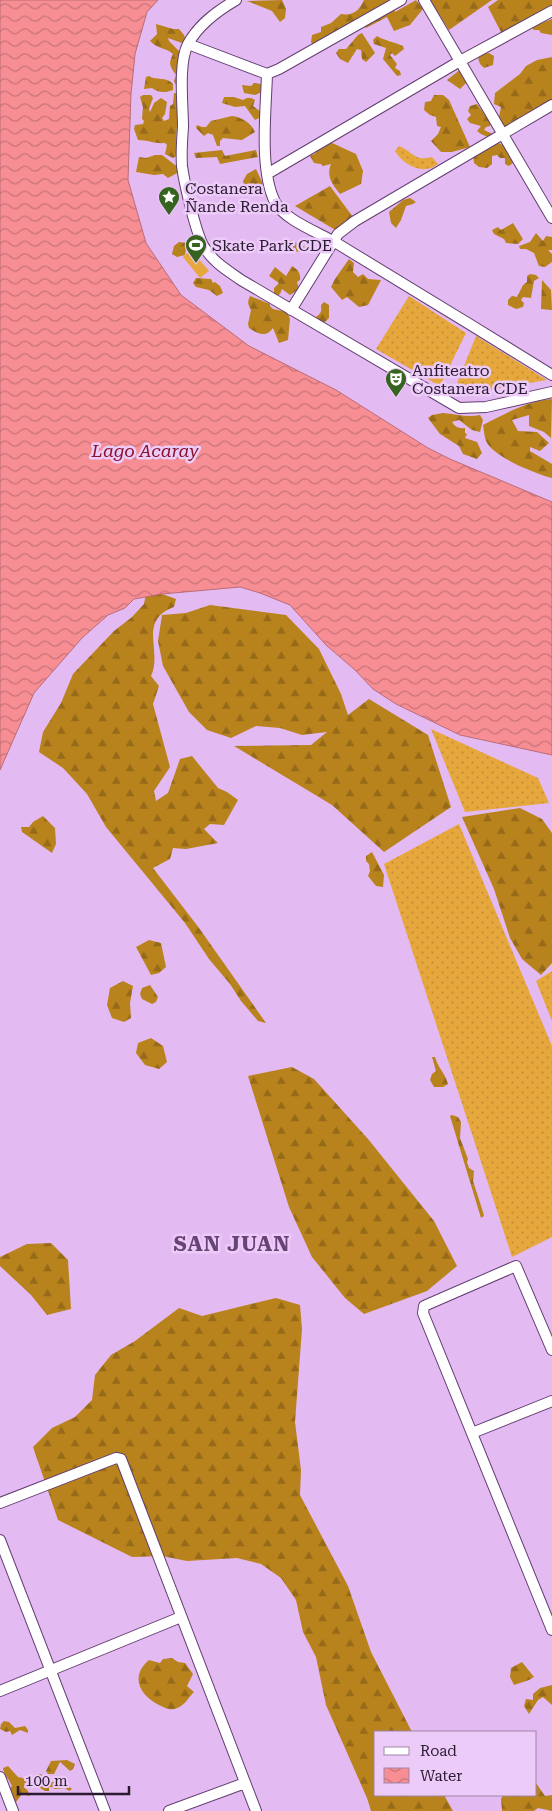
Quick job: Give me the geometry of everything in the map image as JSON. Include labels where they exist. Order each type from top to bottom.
[{"type":"street","points":[[236,0],[206,21],[188,44],[183,65],[182,165],[190,202],[203,246],[212,259],[291,310],[459,408],[486,407],[552,392]]},
{"type":"street","points":[[188,44],[267,74],[401,0]]},
{"type":"street","points":[[424,0],[502,134],[548,202],[552,218]]},
{"type":"street","points":[[267,174],[460,61],[552,11]]},
{"type":"street","points":[[267,74],[265,145],[267,174],[270,190],[276,204],[285,214],[333,241],[552,375]]},
{"type":"street","points":[[291,310],[338,234],[355,221],[552,105]]},
{"type":"street","points":[[552,1350],[516,1266],[424,1306],[423,1312],[552,1630]]},
{"type":"street","points":[[472,1432],[552,1401]]},
{"type":"street","points":[[0,1503],[116,1458],[121,1460],[256,1811]]},
{"type":"street","points":[[0,1540],[105,1811]]},
{"type":"street","points":[[0,1691],[182,1617]]},
{"type":"street","points":[[0,1777],[2,1788],[13,1811]]},
{"type":"street","points":[[170,1811],[246,1782]]},
{"type":"shaded area","points":[[399,146],[417,157],[432,157],[438,164],[426,169],[414,167],[403,161],[395,151]]},
{"type":"shaded area","name":"Skate Park CDE","points":[[191,250],[209,271],[200,278],[183,257]]},
{"type":"shaded area","points":[[409,296],[466,333],[440,386],[376,349]]},
{"type":"shaded area","points":[[476,336],[547,380],[452,396]]},
{"type":"shaded area","points":[[431,729],[538,778],[549,803],[465,812]]},
{"type":"shaded area","points":[[459,824],[552,1046],[552,1237],[512,1257],[384,864]]},
{"type":"shaded area","points":[[552,971],[552,1021],[536,981]]},
{"type":"green space","points":[[282,0],[286,9],[285,18],[280,22],[272,11],[247,1]]},
{"type":"green space","points":[[364,0],[391,0],[395,12],[416,0],[423,9],[410,25],[394,31],[387,17],[366,28],[364,25],[313,45],[311,42],[312,35],[321,32],[321,27],[331,23],[341,14],[355,12]]},
{"type":"green space","points":[[430,0],[492,0],[449,30]]},
{"type":"green space","points":[[498,0],[552,0],[552,5],[502,34],[488,7]]},
{"type":"green space","points":[[552,19],[552,35],[541,33],[539,30],[534,30],[531,27]]},
{"type":"green space","points":[[156,24],[179,29],[184,35],[186,41],[182,43],[168,38],[181,53],[178,89],[174,81],[176,75],[170,65],[173,54],[150,41],[157,34]]},
{"type":"green space","points":[[362,33],[375,53],[366,62],[362,59],[361,50],[357,49],[348,63],[340,59],[336,53],[339,49],[346,49]]},
{"type":"green space","points":[[377,36],[403,46],[404,49],[395,56],[392,53],[390,55],[397,64],[395,68],[400,71],[401,75],[397,76],[383,59],[386,48],[374,44],[373,40]]},
{"type":"green space","points":[[489,53],[494,56],[493,65],[484,68],[478,58],[483,54]]},
{"type":"green space","points":[[552,57],[552,102],[503,130],[498,122],[501,107],[494,104],[495,93],[520,74],[526,66],[537,60]]},
{"type":"green space","points":[[461,69],[467,82],[460,89],[447,80]]},
{"type":"green space","points":[[149,76],[170,82],[173,84],[173,90],[162,92],[152,88],[144,89],[146,77]]},
{"type":"green space","points":[[254,83],[261,84],[262,92],[255,95],[244,93],[242,85],[251,86]]},
{"type":"green space","points":[[174,93],[179,94],[176,141],[180,150],[178,155],[173,158],[165,154],[167,145],[165,143],[138,140],[134,129],[135,125],[143,124],[144,121],[142,119],[143,107],[140,97],[151,95],[153,98],[149,109],[150,112],[154,103],[161,98],[167,102],[165,114],[162,118],[164,121],[169,119]]},
{"type":"green space","points":[[434,95],[443,95],[449,100],[470,147],[452,152],[441,152],[431,141],[438,134],[441,127],[437,126],[436,117],[424,110],[425,102],[431,101]]},
{"type":"green space","points":[[224,97],[255,100],[253,106],[261,112],[261,117],[255,120],[245,106],[235,107],[222,103]]},
{"type":"green space","points":[[477,104],[491,123],[484,130],[495,135],[492,139],[477,131],[481,126],[470,123],[467,119],[471,115],[468,111],[470,106]]},
{"type":"green space","points":[[232,116],[246,121],[255,132],[242,140],[223,138],[220,141],[220,146],[217,146],[213,135],[208,133],[204,136],[196,128],[197,125],[206,127],[211,121]]},
{"type":"green space","points":[[330,142],[356,154],[363,171],[361,184],[340,194],[331,180],[329,172],[331,164],[323,166],[314,163],[310,156]]},
{"type":"green space","points":[[496,142],[508,150],[513,163],[509,166],[505,164],[505,158],[500,158],[497,155],[492,156],[492,164],[487,168],[479,167],[474,163],[473,153]]},
{"type":"green space","points":[[222,150],[225,156],[256,150],[258,157],[220,164],[217,157],[196,158],[194,153]]},
{"type":"green space","points":[[162,155],[179,168],[179,172],[168,178],[163,174],[154,175],[136,172],[139,157],[146,158]]},
{"type":"green space","points":[[256,169],[263,184],[249,191],[244,187],[243,181],[247,174]]},
{"type":"green space","points":[[330,186],[353,217],[337,231],[295,206]]},
{"type":"green space","points":[[410,198],[416,202],[406,206],[396,228],[391,223],[389,212],[403,200]]},
{"type":"green space","points":[[513,223],[523,239],[518,244],[506,243],[504,239],[494,234],[492,230],[498,227],[501,230]]},
{"type":"green space","points":[[536,233],[543,241],[546,236],[552,237],[552,250],[548,250],[552,254],[552,262],[545,267],[539,266],[534,253],[526,249],[520,249],[519,246],[530,242]]},
{"type":"green space","points":[[189,239],[194,240],[201,246],[195,254],[186,249],[185,255],[177,257],[172,254],[174,246],[179,242],[186,243]]},
{"type":"green space","points":[[291,240],[305,247],[304,253],[286,249],[284,244],[286,241]]},
{"type":"green space","points":[[349,259],[354,263],[353,272],[358,277],[363,274],[368,279],[381,280],[368,305],[359,307],[347,297],[342,300],[331,287]]},
{"type":"green space","points":[[292,266],[299,274],[300,280],[297,282],[299,289],[290,295],[282,289],[277,296],[274,294],[274,288],[279,283],[269,276],[275,267],[286,276]]},
{"type":"green space","points":[[530,274],[536,275],[539,278],[534,281],[531,298],[523,297],[521,300],[524,303],[523,307],[516,309],[508,305],[508,300],[512,296],[517,297],[523,285],[527,282],[527,276]]},
{"type":"green space","points":[[196,278],[211,279],[213,283],[215,282],[220,286],[223,293],[217,296],[209,290],[196,287],[193,283]]},
{"type":"green space","points":[[542,280],[551,290],[552,310],[541,309]]},
{"type":"green space","points":[[250,296],[270,304],[273,309],[287,312],[290,319],[288,340],[279,343],[273,328],[268,333],[262,334],[249,328],[251,310],[248,302]]},
{"type":"green space","points":[[324,302],[329,305],[329,318],[325,322],[317,324],[314,318],[320,313],[321,305]]},
{"type":"green space","points":[[552,399],[551,438],[544,432],[529,426],[529,415],[512,420],[518,431],[537,432],[549,443],[540,451],[530,447],[530,451],[552,464],[552,478],[526,469],[497,453],[486,441],[483,425],[526,405]]},
{"type":"green space","points":[[443,413],[466,416],[480,415],[483,420],[480,432],[472,430],[459,420],[452,422],[457,427],[465,428],[465,433],[467,434],[465,438],[477,442],[482,453],[477,459],[463,454],[459,446],[440,434],[428,418],[432,415]]},
{"type":"green space","points":[[157,592],[176,599],[174,607],[163,613],[156,620],[153,637],[154,666],[151,676],[159,686],[153,704],[170,767],[154,791],[156,801],[168,793],[180,759],[192,756],[218,788],[238,800],[224,825],[210,824],[204,829],[218,843],[186,849],[173,848],[170,859],[153,868],[199,928],[266,1023],[258,1021],[241,1001],[185,923],[106,827],[87,794],[63,768],[39,752],[43,732],[61,703],[73,674],[114,631],[132,617],[144,604],[146,594]]},
{"type":"green space","points":[[210,605],[286,615],[319,649],[341,694],[348,715],[369,699],[428,735],[451,807],[384,852],[332,805],[234,746],[311,745],[327,732],[302,735],[280,728],[256,726],[231,738],[207,730],[189,712],[163,666],[158,641],[162,615],[186,613]]},
{"type":"green space","points":[[520,808],[542,819],[552,833],[552,963],[541,975],[522,959],[510,938],[494,889],[462,817]]},
{"type":"green space","points":[[43,816],[55,828],[56,844],[52,853],[22,832],[21,827],[29,827]]},
{"type":"green space","points":[[372,852],[384,875],[383,887],[376,886],[368,876],[370,871],[366,856]]},
{"type":"green space","points":[[149,940],[161,943],[166,967],[159,973],[151,975],[136,947]]},
{"type":"green space","points":[[123,981],[133,986],[130,1003],[131,1018],[124,1022],[112,1018],[107,1005],[110,988]]},
{"type":"green space","points":[[150,985],[158,997],[156,1002],[152,1004],[142,999],[140,994],[142,988]]},
{"type":"green space","points":[[151,1038],[163,1046],[167,1062],[159,1069],[145,1065],[136,1053],[138,1043]]},
{"type":"green space","points":[[432,1057],[435,1057],[447,1080],[448,1084],[443,1087],[434,1087],[430,1080],[432,1074],[436,1071]]},
{"type":"green space","points":[[292,1067],[314,1079],[368,1139],[434,1221],[457,1266],[427,1291],[364,1314],[345,1298],[312,1257],[289,1207],[248,1076]]},
{"type":"green space","points":[[450,1116],[458,1117],[461,1122],[460,1138],[468,1159],[469,1168],[474,1171],[473,1181],[484,1216],[481,1218]]},
{"type":"green space","points":[[51,1243],[68,1260],[71,1309],[47,1315],[31,1295],[0,1266],[0,1257],[27,1244]]},
{"type":"green space","points":[[276,1298],[300,1305],[302,1329],[295,1422],[301,1470],[300,1495],[348,1586],[371,1652],[411,1731],[374,1731],[374,1796],[445,1796],[453,1811],[371,1811],[326,1705],[316,1657],[303,1632],[296,1600],[281,1578],[261,1564],[237,1558],[187,1561],[162,1556],[132,1557],[58,1520],[33,1447],[52,1428],[75,1417],[92,1400],[95,1375],[111,1355],[135,1341],[179,1308],[202,1316]]},
{"type":"green space","points":[[172,1658],[178,1662],[185,1663],[193,1674],[187,1686],[194,1692],[182,1705],[172,1709],[159,1705],[146,1696],[139,1685],[139,1679],[143,1666],[149,1660],[160,1663],[163,1659]]},
{"type":"green space","points":[[522,1662],[534,1677],[514,1685],[510,1677],[511,1668]]},
{"type":"green space","points":[[552,1685],[552,1705],[543,1697],[538,1700],[529,1714],[524,1706],[526,1699],[533,1700],[533,1694],[540,1688]]},
{"type":"green space","points":[[4,1721],[9,1722],[15,1728],[25,1726],[28,1733],[20,1730],[12,1735],[10,1731],[6,1732],[0,1729]]},
{"type":"green space","points":[[67,1760],[75,1764],[70,1771],[60,1762],[54,1774],[48,1774],[46,1771],[51,1761]]},
{"type":"green space","points":[[8,1766],[18,1777],[23,1778],[26,1782],[24,1787],[30,1796],[22,1794],[16,1802],[11,1799],[9,1789],[12,1786],[3,1768]]},
{"type":"green space","points":[[41,1774],[47,1782],[55,1782],[57,1779],[61,1779],[72,1789],[69,1791],[65,1788],[55,1789],[49,1787],[49,1791],[45,1791],[37,1786],[40,1782],[35,1776]]},
{"type":"green space","points":[[537,1784],[545,1796],[552,1795],[552,1811],[538,1808],[534,1811],[502,1811],[502,1796],[537,1796]]},
{"type":"water","name":"Lago Acaray","points":[[0,0],[158,0],[147,12],[135,54],[131,94],[128,180],[146,243],[181,295],[249,346],[336,390],[428,448],[552,502],[552,755],[460,735],[396,704],[373,689],[355,670],[326,645],[290,605],[240,587],[162,594],[134,599],[125,608],[108,615],[82,638],[34,693],[0,770]]},
{"type":"place","name":"Costanera Ñande Renda","points":[[169,216]]},
{"type":"place","name":"Skate Park CDE","points":[[196,264]]},
{"type":"place","name":"Anfiteatro Costanera CDE","points":[[396,398]]},
{"type":"district","name":"SAN JUAN","points":[[232,1244]]}]
